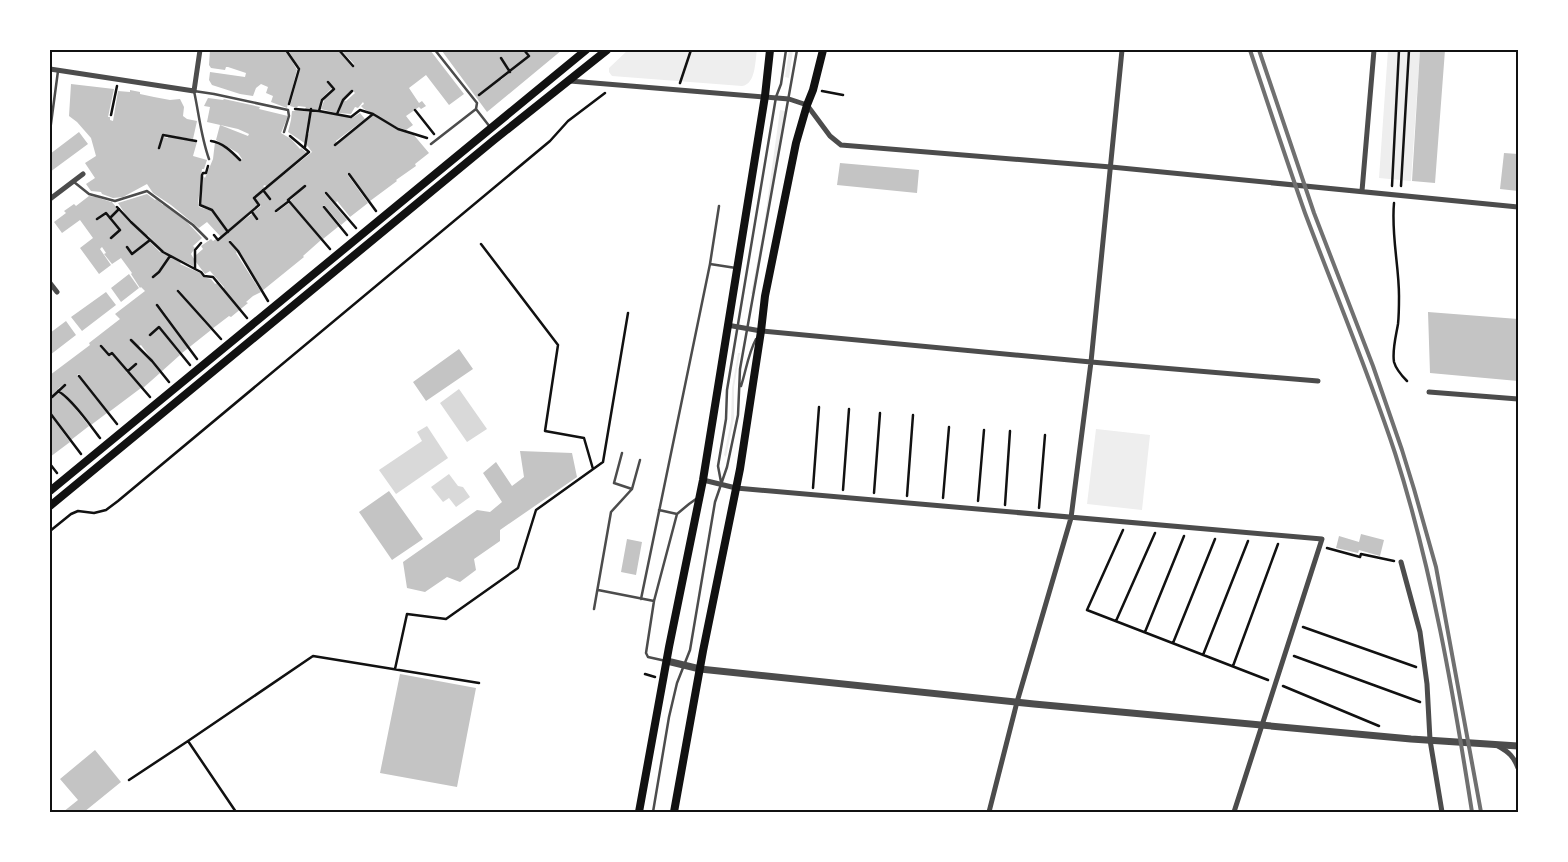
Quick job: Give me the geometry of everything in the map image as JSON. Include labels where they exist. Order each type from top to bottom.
[{"type":"main road","points":[[50,491],[586,50]]},
{"type":"main road","points":[[50,506],[494,140],[607,50]]},
{"type":"main road","points":[[639,812],[669,646],[703,480],[765,96],[770,50]]},
{"type":"main road","points":[[674,812],[736,488],[765,296],[796,143],[813,90],[821,51]]},
{"type":"street","points":[[50,69],[194,91],[200,50]]},
{"type":"street","points":[[989,812],[1017,702],[1071,518],[1091,362],[1122,50]]},
{"type":"street","points":[[1362,191],[1374,50]]},
{"type":"street","points":[[570,81],[789,99],[807,105],[830,136],[841,145],[1111,167],[1518,207]]},
{"type":"street","points":[[50,199],[83,174]]},
{"type":"street","points":[[50,283],[57,292]]},
{"type":"street","points":[[727,325],[761,331],[1318,381]]},
{"type":"street","points":[[1429,392],[1518,399]]},
{"type":"street","points":[[703,480],[736,488],[1322,539],[1234,812]]},
{"type":"street","points":[[1401,562],[1420,632],[1430,740],[1442,812]]},
{"type":"street","points":[[667,661],[700,669],[1017,702],[1430,740],[1518,746]]},
{"type":"street","points":[[1495,744],[1514,757],[1518,768]]},
{"type":"lane","points":[[721,484],[718,466],[726,419],[727,390],[776,97],[781,84],[786,50]]},
{"type":"lane","points":[[653,812],[669,717],[677,683],[690,650],[715,502],[727,467],[738,415],[740,369],[797,50]]},
{"type":"lane","points":[[431,144],[476,109],[477,103],[437,51]]},
{"type":"lane","points":[[50,131],[58,71]]},
{"type":"lane","points":[[209,159],[203,141],[200,115],[194,91],[288,110],[289,116],[284,132]]},
{"type":"lane","points":[[476,109],[491,128]]},
{"type":"lane","points":[[73,181],[89,194],[115,201],[147,191],[178,213],[207,239]]},
{"type":"lane","points":[[642,599],[710,264],[719,206]]},
{"type":"lane","points":[[710,264],[737,268]]},
{"type":"lane","points":[[739,390],[752,348],[761,331]]},
{"type":"lane","points":[[622,453],[614,483],[632,489]]},
{"type":"lane","points":[[594,609],[611,512],[632,489],[640,460]]},
{"type":"lane","points":[[667,661],[648,657],[646,653],[654,601],[678,514],[700,497]]},
{"type":"lane","points":[[659,510],[678,514]]},
{"type":"lane","points":[[598,590],[654,601]]},
{"type":"path","points":[[286,50],[299,69],[288,110],[311,110],[351,117],[360,110],[372,114],[398,129],[434,141]]},
{"type":"path","points":[[340,50],[353,66]]},
{"type":"path","points":[[474,99],[529,56],[524,50]]},
{"type":"path","points":[[678,89],[691,50]]},
{"type":"path","points":[[1400,50],[1393,194],[1393,233],[1399,298],[1394,363],[1400,374],[1407,381]]},
{"type":"path","points":[[1401,196],[1409,50]]},
{"type":"path","points":[[501,58],[510,72]]},
{"type":"path","points":[[111,115],[118,80]]},
{"type":"path","points":[[319,111],[322,100],[334,89],[328,82]]},
{"type":"path","points":[[50,531],[71,514],[78,511],[94,512],[106,510],[118,502],[550,141],[568,121],[617,84]]},
{"type":"path","points":[[337,114],[343,100],[352,91]]},
{"type":"path","points":[[304,147],[311,110]]},
{"type":"path","points":[[335,145],[372,114]]},
{"type":"path","points":[[196,269],[194,250],[213,235],[218,240],[252,212],[259,206],[254,198],[309,152],[284,132]]},
{"type":"path","points":[[159,148],[163,135],[216,141],[240,160]]},
{"type":"path","points":[[209,159],[206,173],[202,175],[200,205],[212,210],[228,232]]},
{"type":"path","points":[[348,174],[382,219]]},
{"type":"path","points":[[276,211],[289,202],[288,200],[305,186]]},
{"type":"path","points":[[263,190],[270,199]]},
{"type":"path","points":[[326,193],[362,235]]},
{"type":"path","points":[[115,201],[119,209],[163,252],[202,272],[204,276],[213,277],[253,325]]},
{"type":"path","points":[[289,202],[336,256]]},
{"type":"path","points":[[324,207],[353,242]]},
{"type":"path","points":[[110,218],[119,209]]},
{"type":"path","points":[[252,212],[257,219]]},
{"type":"path","points":[[97,219],[106,213],[120,230],[111,238]]},
{"type":"path","points":[[127,247],[132,254],[150,240]]},
{"type":"path","points":[[230,242],[272,309]]},
{"type":"path","points":[[481,244],[558,345],[546,431],[584,438],[593,469]]},
{"type":"path","points":[[153,277],[159,272],[170,256]]},
{"type":"path","points":[[178,291],[227,346]]},
{"type":"path","points":[[158,305],[202,366]]},
{"type":"path","points":[[395,669],[408,614],[446,619],[518,568],[536,510],[603,462],[628,313]]},
{"type":"path","points":[[150,335],[159,327],[195,372]]},
{"type":"path","points":[[131,340],[152,361],[174,390]]},
{"type":"path","points":[[101,346],[109,355],[112,353],[156,404]]},
{"type":"path","points":[[128,371],[136,364]]},
{"type":"path","points":[[79,376],[122,431]]},
{"type":"path","points":[[52,397],[65,385]]},
{"type":"path","points":[[58,391],[63,394],[106,445]]},
{"type":"path","points":[[812,494],[819,407]]},
{"type":"path","points":[[842,497],[849,409]]},
{"type":"path","points":[[874,500],[880,412]]},
{"type":"path","points":[[50,414],[87,461]]},
{"type":"path","points":[[907,503],[913,415]]},
{"type":"path","points":[[943,506],[948,427]]},
{"type":"path","points":[[977,509],[984,430]]},
{"type":"path","points":[[1004,512],[1010,431]]},
{"type":"path","points":[[1039,515],[1044,434]]},
{"type":"path","points":[[1127,522],[1087,610],[1275,682],[1384,728]]},
{"type":"path","points":[[1116,621],[1158,525]]},
{"type":"path","points":[[1144,632],[1187,528]]},
{"type":"path","points":[[1173,643],[1218,530]]},
{"type":"path","points":[[1203,655],[1251,533]]},
{"type":"path","points":[[1233,666],[1282,536]]},
{"type":"path","points":[[1320,546],[1360,557],[1361,554],[1401,562]]},
{"type":"path","points":[[1294,624],[1425,670]]},
{"type":"path","points":[[1285,653],[1428,705]]},
{"type":"path","points":[[128,780],[188,742],[314,656],[479,683]]},
{"type":"path","points":[[188,742],[236,812]]},
{"type":"shaded area","points":[[628,50],[757,50],[752,77],[747,84],[742,86],[612,76],[609,68]]},
{"type":"shaded area","points":[[789,50],[793,50],[789,78],[785,77]]},
{"type":"shaded area","points":[[1388,50],[1420,50],[1411,181],[1379,178]]},
{"type":"shaded area","points":[[780,110],[786,111],[753,294],[751,294],[763,232]]},
{"type":"shaded area","points":[[738,353],[740,353],[734,387],[734,418],[726,457],[724,455],[731,421],[732,388]]},
{"type":"shaded area","points":[[459,389],[487,429],[467,442],[440,403]]},
{"type":"shaded area","points":[[427,426],[448,458],[396,494],[379,470],[422,441],[417,432]]},
{"type":"shaded area","points":[[1096,429],[1150,435],[1142,510],[1087,504]]},
{"type":"shaded area","points":[[449,474],[458,486],[463,487],[470,497],[456,507],[449,498],[443,502],[431,487]]},
{"type":"building","points":[[210,50],[255,50],[258,52],[260,50],[286,50],[297,70],[287,108],[271,102],[273,96],[266,93],[268,87],[261,84],[256,88],[253,96],[212,85],[209,80],[210,72],[245,77],[246,73],[228,67],[225,70],[211,68],[209,65]]},
{"type":"building","points":[[288,50],[338,50],[353,65],[341,50],[430,50],[464,94],[449,105],[426,75],[409,88],[419,103],[422,101],[426,106],[421,109],[419,107],[406,116],[413,125],[406,130],[364,109],[361,106],[364,104],[363,102],[358,108],[355,107],[351,114],[339,113],[343,100],[346,101],[355,93],[352,90],[342,100],[336,113],[321,109],[325,98],[335,89],[333,87],[321,99],[319,109],[305,109],[306,107],[298,106],[297,108],[290,106],[300,69]]},
{"type":"building","points":[[443,50],[524,50],[529,56],[485,89],[501,80],[530,56],[525,50],[562,50],[487,112]]},
{"type":"building","points":[[1420,50],[1445,50],[1435,183],[1412,181]]},
{"type":"building","points":[[71,84],[114,89],[108,117],[113,121],[118,91],[130,92],[130,90],[170,100],[180,99],[184,107],[183,116],[197,121],[193,139],[164,135],[163,137],[168,138],[168,136],[197,142],[193,156],[207,160],[204,169],[202,169],[199,207],[212,211],[227,232],[221,237],[207,222],[199,228],[153,193],[147,184],[123,197],[113,198],[101,192],[91,191],[86,184],[95,178],[85,163],[96,156],[91,138],[69,116]]},
{"type":"building","points":[[208,98],[224,99],[260,107],[259,109],[288,116],[281,133],[307,153],[267,187],[263,186],[265,188],[253,198],[258,204],[228,231],[212,209],[201,204],[203,176],[205,178],[213,159],[215,142],[240,161],[242,159],[238,153],[216,140],[220,125],[248,136],[249,134],[238,129],[207,122],[210,107],[204,106]]},
{"type":"building","points":[[310,110],[307,135],[309,134],[311,110],[352,118],[360,113],[365,119],[336,141],[337,143],[334,147],[373,115],[399,130],[413,134],[429,153],[415,164],[416,166],[370,201],[348,173],[368,203],[350,217],[337,201],[336,203],[326,192],[324,193],[347,220],[341,225],[324,205],[339,226],[323,239],[290,201],[305,185],[275,211],[276,213],[289,203],[321,240],[304,257],[262,291],[241,254],[230,240],[236,253],[261,292],[253,296],[246,302],[248,303],[231,317],[229,316],[212,329],[179,290],[177,291],[211,330],[182,353],[159,326],[149,335],[159,328],[180,355],[161,372],[141,345],[139,346],[160,373],[143,388],[112,352],[109,354],[101,345],[109,356],[112,354],[127,371],[126,373],[141,388],[109,412],[79,374],[77,375],[107,413],[91,425],[60,390],[64,384],[51,398],[58,392],[70,402],[89,426],[71,440],[50,412],[50,375],[90,345],[89,343],[120,319],[115,314],[145,291],[140,288],[121,258],[112,264],[104,254],[106,253],[102,247],[100,249],[111,265],[99,274],[80,248],[93,238],[80,220],[62,233],[54,222],[66,213],[64,211],[74,204],[76,206],[89,196],[111,201],[118,209],[110,217],[106,214],[121,230],[111,218],[119,211],[160,252],[200,273],[203,277],[211,279],[223,289],[224,287],[210,271],[205,274],[196,262],[196,255],[203,249],[201,246],[211,239],[218,241],[252,214],[257,221],[253,212],[261,206],[255,198],[312,152],[306,144],[288,132],[292,111]],"holes":[[[158,304],[183,338],[181,339]]]},
{"type":"building","points":[[79,132],[88,144],[50,172],[50,154]]},
{"type":"building","points":[[1504,153],[1518,154],[1518,191],[1500,189]]},
{"type":"building","points":[[840,163],[919,170],[917,193],[837,185]]},
{"type":"building","points":[[147,194],[186,221],[202,238],[193,246],[195,248],[191,254],[194,259],[193,266],[163,252],[125,214],[118,203]]},
{"type":"building","points":[[129,274],[139,288],[121,302],[111,288]]},
{"type":"building","points":[[106,292],[116,305],[82,331],[71,317]]},
{"type":"building","points":[[1428,312],[1518,319],[1518,381],[1430,373]]},
{"type":"building","points":[[66,321],[76,335],[50,355],[50,333]]},
{"type":"building","points":[[459,349],[473,369],[426,401],[413,382]]},
{"type":"building","points":[[50,415],[70,442],[50,457]]},
{"type":"building","points":[[520,451],[572,453],[577,477],[500,530],[500,541],[474,559],[476,570],[460,582],[447,577],[425,592],[407,588],[403,562],[477,510],[490,512],[502,502],[483,473],[496,462],[512,486],[524,477]]},
{"type":"building","points":[[389,491],[423,539],[392,560],[359,512]]},
{"type":"building","points":[[1361,534],[1384,540],[1380,556],[1359,550],[1358,553],[1336,548],[1339,536],[1359,542]]},
{"type":"building","points":[[627,539],[642,542],[636,575],[621,572]]},
{"type":"building","points":[[400,674],[476,688],[457,787],[380,773]]},
{"type":"building","points":[[95,750],[121,782],[84,812],[63,812],[78,800],[60,779]]},
{"type":"railway","points":[[1250,50],[1305,213],[1385,422],[1408,497],[1431,586],[1472,812]]},
{"type":"railway","points":[[1259,50],[1314,213],[1373,366],[1414,489],[1436,567],[1481,812]]}]
